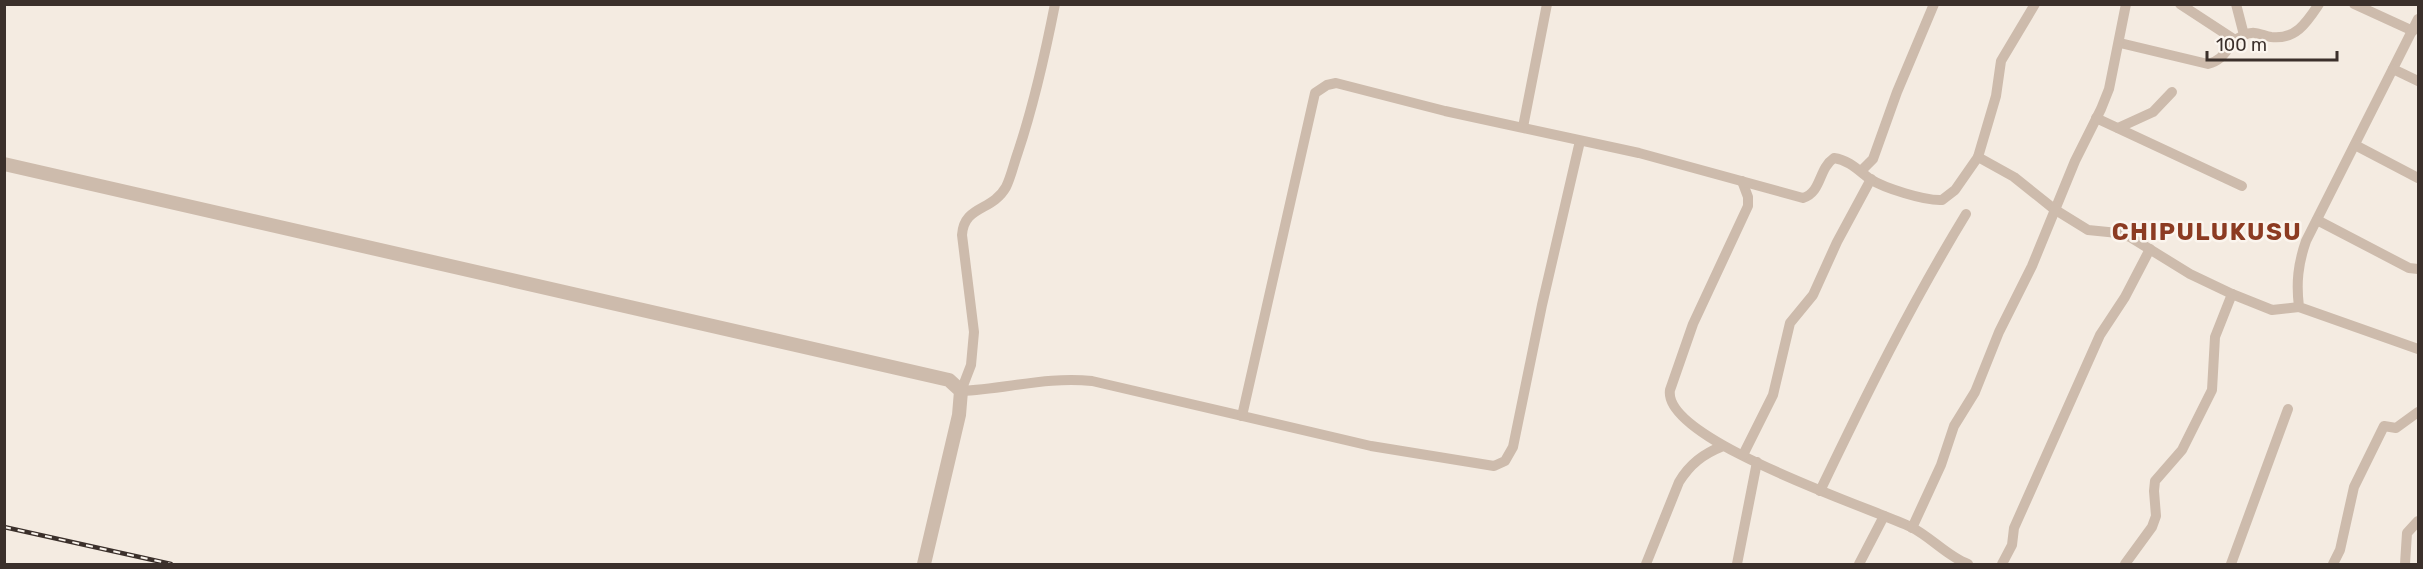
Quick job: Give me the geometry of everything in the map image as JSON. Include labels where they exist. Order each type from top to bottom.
[{"type":"street","points":[[924,564],[956,431],[961,391],[971,365],[974,332],[962,235],[963,225],[971,214],[988,207],[1006,187],[1038,87],[1055,4]]},
{"type":"street","points":[[1523,128],[1547,4]]},
{"type":"street","points":[[1861,171],[1873,159],[1897,92],[1934,4]]},
{"type":"street","points":[[1242,416],[1315,93],[1319,89],[1336,83],[1639,153],[1803,198],[1814,192],[1823,171],[1834,158],[1893,189],[1942,200],[1955,190],[1978,157],[1996,96],[2001,61],[2035,4]]},
{"type":"street","points":[[1912,528],[1941,465],[1954,426],[1975,392],[1999,332],[2032,266],[2054,209],[2109,89],[2126,4]]},
{"type":"street","points":[[2180,4],[2240,37]]},
{"type":"street","points":[[2236,4],[2240,37]]},
{"type":"street","points":[[2120,43],[2208,64],[2222,58],[2240,37],[2253,32],[2272,37],[2293,34],[2304,25],[2319,4]]},
{"type":"street","points":[[2354,4],[2413,31]]},
{"type":"street","points":[[2299,308],[2296,282],[2299,262],[2317,220],[2418,20]]},
{"type":"street","points":[[2393,69],[2418,81]]},
{"type":"street","points":[[2118,128],[2153,112],[2172,92]]},
{"type":"street","points":[[2096,118],[2242,186]]},
{"type":"street","points":[[4,164],[641,311],[728,328],[932,375],[949,380],[961,391],[994,389],[1034,381],[1072,379],[1092,381],[1383,448],[1494,466],[1505,461],[1513,447],[1542,305],[1580,141]]},
{"type":"street","points":[[2355,145],[2418,178]]},
{"type":"street","points":[[1978,157],[2014,177],[2054,209],[2088,230],[2118,233],[2150,249],[2190,274],[2232,294],[2272,310],[2299,308],[2418,349]]},
{"type":"street","points":[[1743,455],[1773,395],[1790,323],[1813,295],[1871,179]]},
{"type":"street","points":[[1742,181],[1748,197],[1748,206],[1693,324],[1668,398],[1671,405],[1704,435],[1723,446],[1820,491],[1912,528],[1965,564]]},
{"type":"street","points":[[1820,491],[1879,367],[1928,276],[1966,214]]},
{"type":"street","points":[[2317,220],[2409,268],[2418,269]]},
{"type":"street","points":[[2002,564],[2012,545],[2014,528],[2100,335],[2125,297],[2150,249]]},
{"type":"street","points":[[2125,564],[2152,527],[2156,516],[2154,491],[2156,481],[2162,471],[2182,450],[2212,390],[2215,337],[2232,294]]},
{"type":"street","points":[[2231,564],[2288,409]]},
{"type":"street","points":[[2333,564],[2340,550],[2354,487],[2384,426],[2396,428],[2418,412]]},
{"type":"street","points":[[1646,564],[1685,472],[1706,453],[1723,446]]},
{"type":"street","points":[[1737,564],[1757,462]]},
{"type":"street","points":[[1859,564],[1884,516]]},
{"type":"street","points":[[2405,564],[2407,533],[2418,521]]},
{"type":"railway","points":[[4,527],[171,564]]},
{"type":"district","name":"CHIPULUKUSU","points":[[2207,232]]}]
